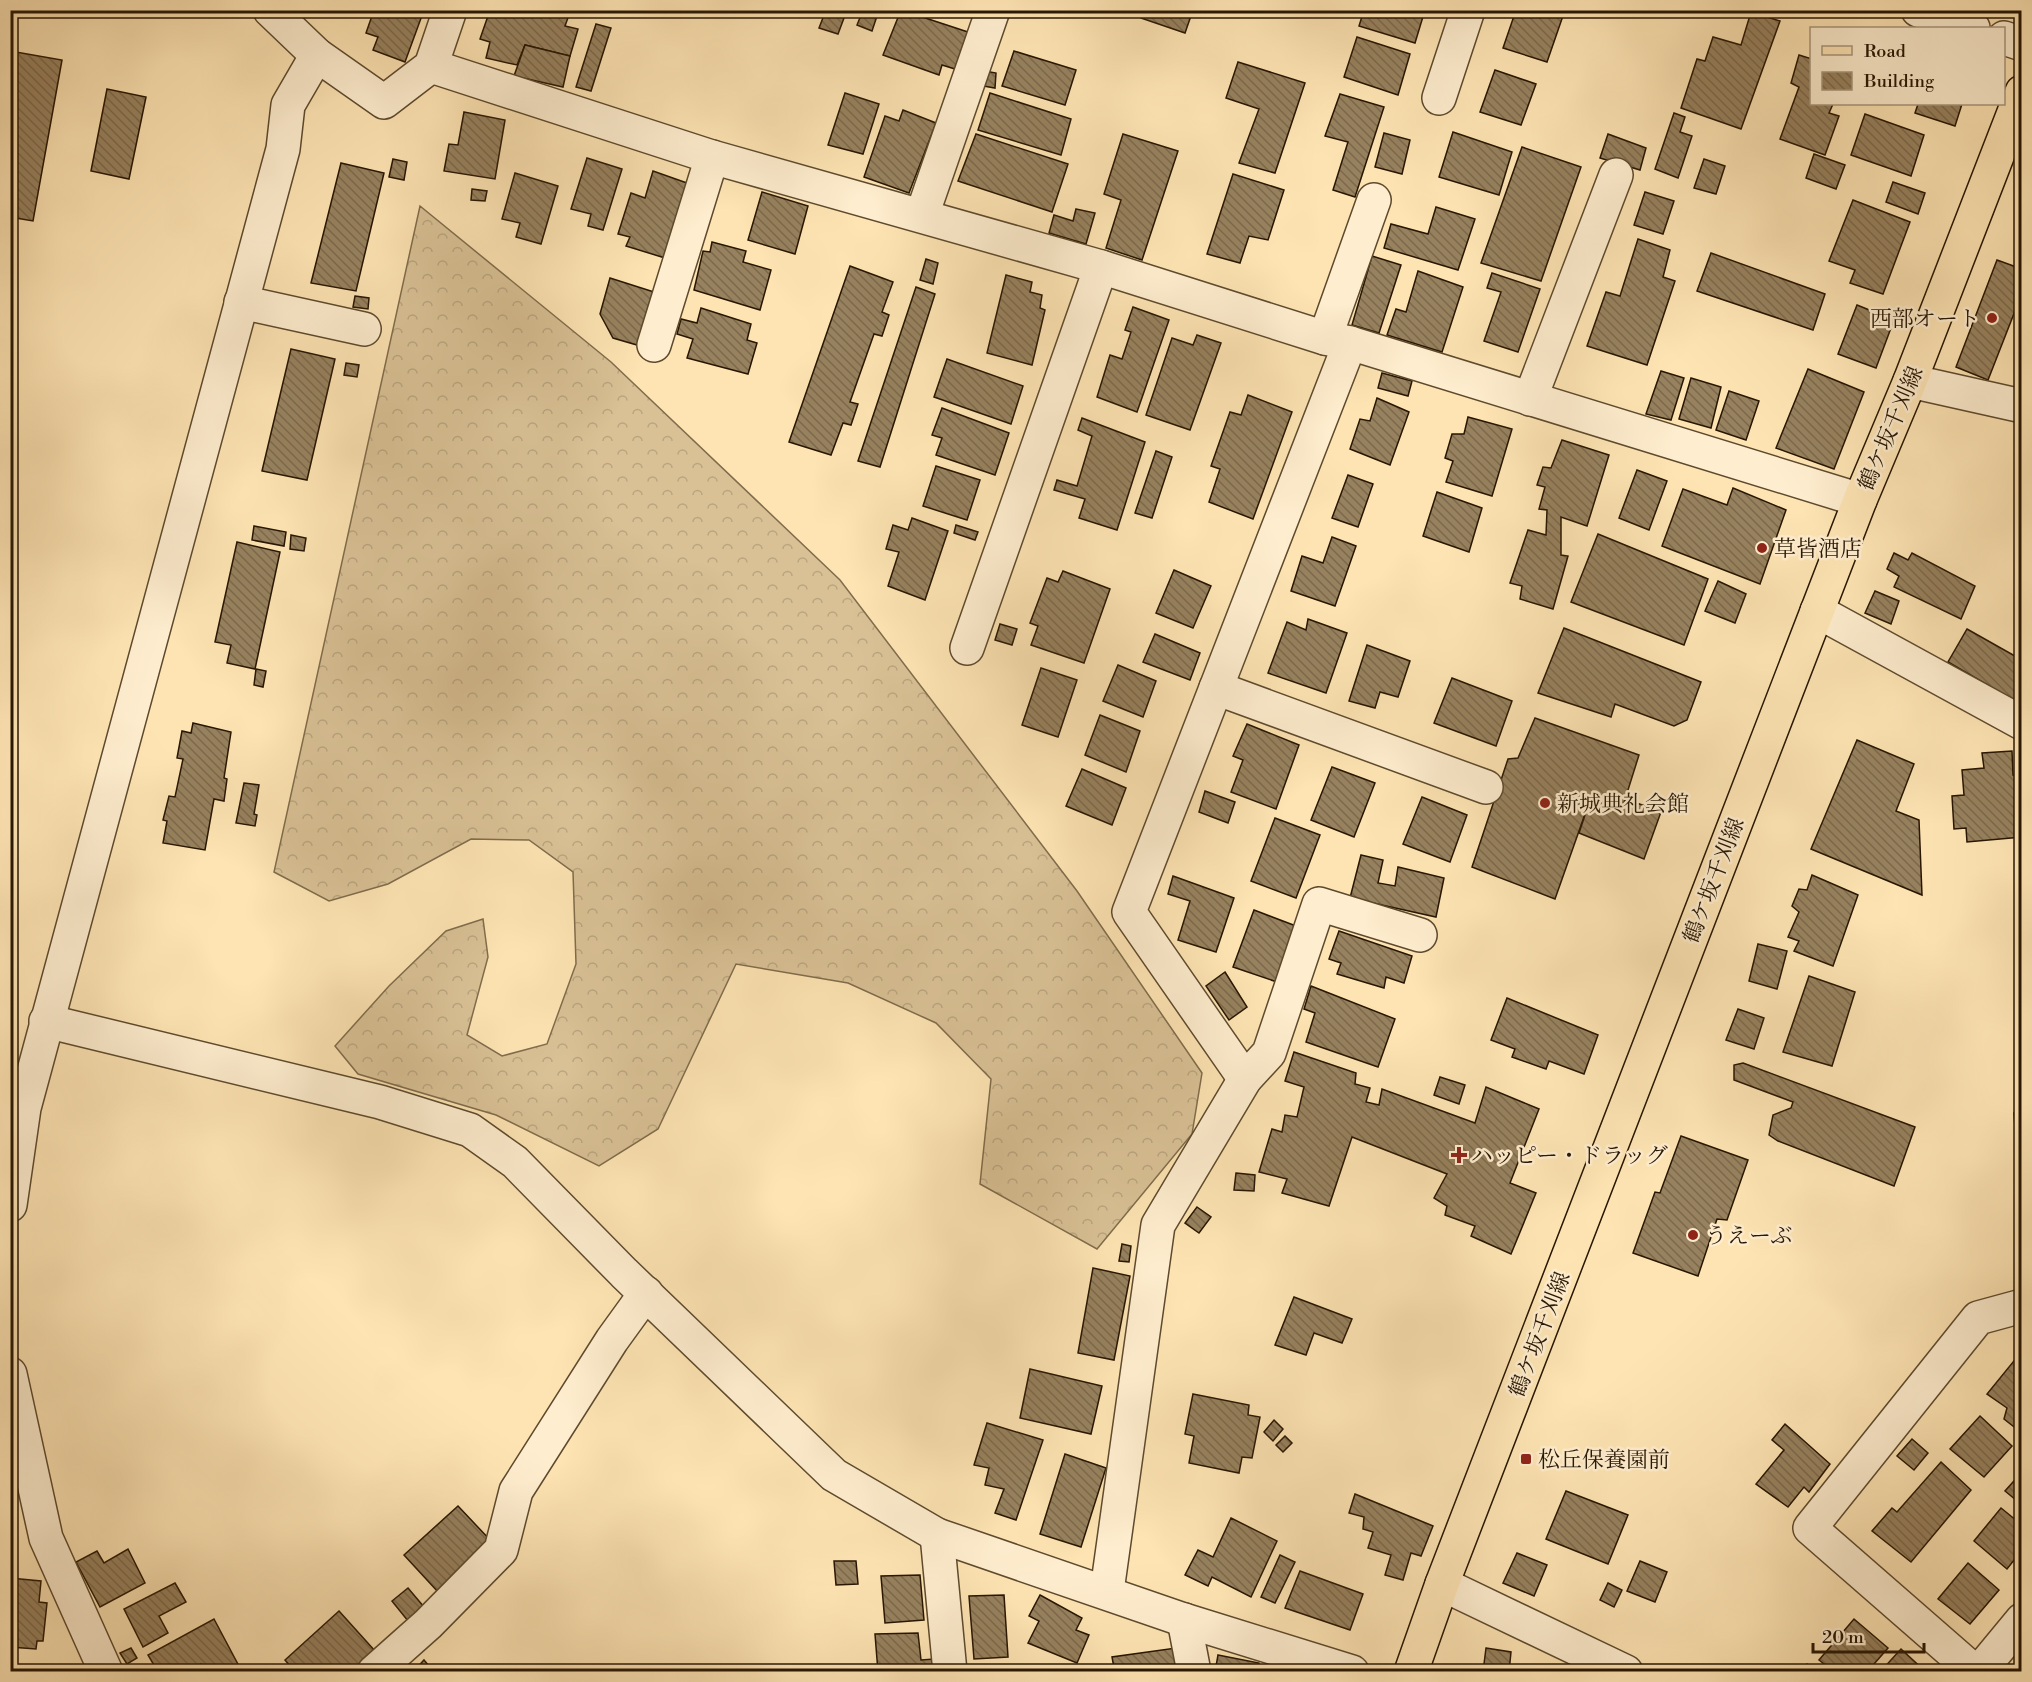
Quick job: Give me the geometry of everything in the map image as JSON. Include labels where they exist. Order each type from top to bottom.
[{"type":"main road","name":"鶴ケ坂千刈線","points":[[1411,1671],[1442,1584],[1817,611],[1910,381],[2022,92]]},
{"type":"street","points":[[270,10],[317,55],[384,102],[431,66],[450,10]]},
{"type":"street","points":[[922,215],[993,10]]},
{"type":"street","points":[[1439,98],[1468,10]]},
{"type":"street","points":[[1918,10],[1970,27]]},
{"type":"street","points":[[2005,38],[2022,44]]},
{"type":"street","points":[[10,1205],[24,1108],[283,149],[288,105],[317,55]]},
{"type":"street","points":[[431,66],[712,157],[1101,267],[1860,500]]},
{"type":"street","points":[[654,345],[712,157]]},
{"type":"street","points":[[1530,399],[1616,175]]},
{"type":"street","points":[[1245,1079],[1129,912],[1216,688],[1337,341],[1374,200]]},
{"type":"street","points":[[967,648],[1101,267]]},
{"type":"street","points":[[241,302],[364,329]]},
{"type":"street","points":[[1910,381],[2022,406]]},
{"type":"street","points":[[1817,611],[2022,723]]},
{"type":"street","points":[[1216,688],[1486,787]]},
{"type":"street","points":[[1107,1591],[1158,1225],[1245,1079],[1269,1053],[1319,904],[1420,935]]},
{"type":"street","points":[[46,1021],[369,1099],[470,1130],[515,1162],[834,1475],[937,1535],[1107,1591],[1184,1620],[1352,1671]]},
{"type":"street","points":[[374,1671],[428,1624],[501,1550],[516,1491],[612,1340],[646,1293]]},
{"type":"street","points":[[2022,1306],[1978,1318],[1810,1528],[1977,1671],[2022,1620]]},
{"type":"street","points":[[10,1374],[46,1538],[106,1671]]},
{"type":"street","points":[[937,1535],[951,1671]]},
{"type":"street","points":[[1442,1584],[1626,1671]]},
{"type":"street","points":[[1184,1620],[1194,1671]]},
{"type":"green space","points":[[420,206],[611,362],[840,580],[1077,891],[1202,1073],[1192,1134],[1097,1249],[980,1184],[991,1079],[936,1023],[848,983],[736,964],[658,1129],[599,1166],[496,1115],[358,1074],[335,1046],[389,986],[446,931],[483,919],[488,957],[467,1035],[502,1056],[547,1044],[576,964],[573,872],[529,840],[471,839],[388,884],[329,901],[274,872]]},
{"type":"building","points":[[374,10],[424,10],[405,62],[373,50],[378,37],[366,33]]},
{"type":"building","points":[[490,10],[554,10],[569,15],[565,26],[578,29],[570,56],[525,45],[517,65],[486,58],[490,42],[480,39]]},
{"type":"building","points":[[826,10],[847,10],[838,34],[819,28]]},
{"type":"building","points":[[863,10],[879,10],[872,31],[857,25]]},
{"type":"building","points":[[901,10],[968,32],[955,69],[942,65],[939,75],[883,55]]},
{"type":"building","points":[[1144,10],[1193,10],[1185,33],[1141,18]]},
{"type":"building","points":[[1364,10],[1425,10],[1415,43],[1359,26]]},
{"type":"building","points":[[1516,10],[1542,14],[1543,10],[1565,10],[1547,62],[1503,48]]},
{"type":"building","points":[[1751,12],[1780,21],[1741,129],[1681,108],[1697,59],[1705,61],[1713,37],[1741,45]]},
{"type":"building","points":[[596,24],[611,28],[591,91],[576,87]]},
{"type":"building","points":[[1357,37],[1410,54],[1398,95],[1344,77]]},
{"type":"building","points":[[525,45],[570,56],[563,87],[514,76]]},
{"type":"building","points":[[10,51],[62,60],[33,221],[10,217]]},
{"type":"building","points":[[1014,51],[1076,70],[1065,105],[1002,86]]},
{"type":"building","points":[[1799,55],[1810,58],[1810,105],[1833,105],[1829,113],[1839,116],[1825,155],[1780,139],[1799,87],[1791,83]]},
{"type":"building","points":[[1238,62],[1305,83],[1275,173],[1239,163],[1259,109],[1226,98]]},
{"type":"building","points":[[1495,70],[1536,84],[1521,125],[1480,112]]},
{"type":"building","points":[[985,71],[996,73],[995,88],[983,86]]},
{"type":"building","points":[[107,89],[146,97],[129,179],[91,171]]},
{"type":"building","points":[[845,93],[879,104],[863,154],[828,145]]},
{"type":"building","points":[[990,93],[1071,119],[1061,155],[978,130]]},
{"type":"building","points":[[1340,94],[1384,107],[1355,197],[1333,190],[1348,142],[1325,136]]},
{"type":"building","points":[[1918,105],[1962,105],[1955,126],[1915,113]]},
{"type":"building","points":[[903,110],[936,123],[909,193],[864,177],[885,116],[899,121]]},
{"type":"building","points":[[464,112],[505,120],[495,179],[444,171],[449,144],[458,145]]},
{"type":"building","points":[[1674,113],[1685,117],[1680,132],[1692,136],[1678,178],[1655,169]]},
{"type":"building","points":[[1865,114],[1924,135],[1911,176],[1851,155]]},
{"type":"building","points":[[1453,132],[1512,152],[1499,195],[1439,177]]},
{"type":"building","points":[[1384,133],[1410,140],[1402,174],[1375,167]]},
{"type":"building","points":[[976,134],[1068,164],[1052,212],[958,181]]},
{"type":"building","points":[[1123,134],[1178,151],[1142,260],[1106,248],[1121,200],[1104,194]]},
{"type":"building","points":[[1608,134],[1646,148],[1640,170],[1600,158]]},
{"type":"building","points":[[1522,147],[1581,167],[1541,281],[1481,263]]},
{"type":"building","points":[[1814,154],[1845,165],[1836,189],[1806,178]]},
{"type":"building","points":[[587,158],[622,169],[603,230],[588,226],[591,214],[571,209]]},
{"type":"building","points":[[393,159],[407,162],[404,180],[389,177]]},
{"type":"building","points":[[1704,159],[1725,166],[1716,194],[1694,188]]},
{"type":"building","points":[[341,163],[384,173],[356,291],[311,283]]},
{"type":"building","points":[[653,171],[687,183],[665,258],[626,246],[630,237],[618,234],[631,193],[645,198]]},
{"type":"building","points":[[515,173],[558,186],[541,244],[516,237],[520,223],[502,219]]},
{"type":"building","points":[[1233,174],[1284,190],[1268,240],[1249,236],[1240,263],[1207,254]]},
{"type":"building","points":[[1893,182],[1925,193],[1918,214],[1886,202]]},
{"type":"building","points":[[472,189],[487,191],[485,201],[471,200]]},
{"type":"building","points":[[762,192],[808,206],[795,254],[748,240]]},
{"type":"building","points":[[1645,192],[1674,201],[1663,234],[1634,225]]},
{"type":"building","points":[[1853,200],[1910,222],[1883,294],[1850,283],[1855,270],[1829,261]]},
{"type":"building","points":[[1436,207],[1475,219],[1458,270],[1384,248],[1391,224],[1428,234]]},
{"type":"building","points":[[1076,209],[1095,213],[1086,244],[1049,233],[1054,215],[1073,221]]},
{"type":"building","points":[[1638,239],[1670,250],[1663,277],[1675,281],[1647,365],[1587,346],[1606,292],[1620,296]]},
{"type":"building","points":[[712,242],[746,251],[743,262],[771,270],[760,310],[694,290],[703,251],[710,252]]},
{"type":"building","points":[[1711,253],[1825,294],[1813,330],[1697,291]]},
{"type":"building","points":[[1372,256],[1401,265],[1379,333],[1352,325]]},
{"type":"building","points":[[926,259],[938,263],[933,284],[920,280]]},
{"type":"building","points":[[1997,260],[2022,269],[2022,293],[1988,380],[1956,367]]},
{"type":"building","points":[[850,266],[893,282],[882,312],[889,315],[882,336],[874,334],[850,402],[858,404],[851,425],[843,423],[831,455],[789,442]]},
{"type":"building","points":[[1418,271],[1463,287],[1442,352],[1387,335],[1396,309],[1406,312]]},
{"type":"building","points":[[1492,273],[1540,289],[1518,352],[1484,341],[1501,292],[1487,288]]},
{"type":"building","points":[[1006,275],[1032,282],[1030,292],[1042,295],[1040,308],[1045,310],[1032,365],[987,353]]},
{"type":"building","points":[[610,278],[654,292],[637,345],[613,338],[600,314]]},
{"type":"building","points":[[916,287],[935,294],[880,467],[858,461]]},
{"type":"building","points":[[355,296],[369,298],[368,309],[353,307]]},
{"type":"building","points":[[1857,305],[1894,320],[1876,368],[1838,354]]},
{"type":"building","points":[[1133,307],[1169,320],[1137,412],[1097,397],[1110,355],[1122,359],[1131,332],[1125,330]]},
{"type":"building","points":[[701,308],[751,324],[747,340],[757,343],[748,374],[687,358],[693,339],[677,334],[681,319],[697,323]]},
{"type":"building","points":[[1197,335],[1221,343],[1190,430],[1146,415],[1172,338],[1193,345]]},
{"type":"building","points":[[291,349],[335,359],[307,480],[262,471]]},
{"type":"building","points":[[947,359],[1023,386],[1011,424],[934,397]]},
{"type":"building","points":[[346,363],[359,365],[357,377],[344,375]]},
{"type":"building","points":[[1808,369],[1864,392],[1834,469],[1776,448]]},
{"type":"building","points":[[1661,371],[1684,378],[1671,420],[1646,414]]},
{"type":"building","points":[[1382,373],[1412,381],[1408,396],[1378,388]]},
{"type":"building","points":[[1691,378],[1721,387],[1711,428],[1679,419]]},
{"type":"building","points":[[1729,391],[1759,401],[1746,440],[1716,430]]},
{"type":"building","points":[[1248,395],[1292,412],[1253,519],[1209,502],[1220,469],[1211,466],[1230,412],[1241,415]]},
{"type":"building","points":[[1377,398],[1409,412],[1390,465],[1350,449],[1360,419],[1370,421]]},
{"type":"building","points":[[942,408],[1009,433],[995,475],[936,455],[942,438],[932,435]]},
{"type":"building","points":[[1468,417],[1512,429],[1492,496],[1446,482],[1453,461],[1445,458],[1452,434],[1464,434]]},
{"type":"building","points":[[1082,418],[1145,442],[1117,530],[1079,518],[1085,499],[1054,490],[1057,480],[1077,486],[1092,436],[1078,430]]},
{"type":"building","points":[[1562,440],[1609,455],[1587,526],[1561,517],[1561,555],[1568,556],[1553,609],[1520,599],[1522,586],[1510,583],[1528,530],[1546,535],[1547,510],[1539,509],[1545,487],[1537,485],[1543,467],[1551,468]]},
{"type":"building","points":[[1156,451],[1172,457],[1152,518],[1135,513]]},
{"type":"building","points":[[936,466],[980,480],[967,520],[923,506]]},
{"type":"building","points":[[1637,470],[1667,481],[1649,530],[1619,518]]},
{"type":"building","points":[[1348,475],[1373,484],[1358,527],[1332,518]]},
{"type":"building","points":[[1733,488],[1786,510],[1760,584],[1662,546],[1683,489],[1727,505]]},
{"type":"building","points":[[1437,492],[1482,508],[1469,552],[1423,536]]},
{"type":"building","points":[[912,518],[948,531],[925,600],[888,586],[899,552],[886,549],[893,525],[908,530]]},
{"type":"building","points":[[956,525],[978,532],[975,540],[954,533]]},
{"type":"building","points":[[254,526],[286,532],[284,546],[252,540]]},
{"type":"building","points":[[1598,534],[1708,579],[1684,645],[1571,602]]},
{"type":"building","points":[[291,535],[306,538],[304,551],[290,549]]},
{"type":"building","points":[[1332,537],[1356,546],[1335,606],[1291,591],[1302,556],[1323,563]]},
{"type":"building","points":[[237,542],[280,552],[255,669],[227,663],[231,645],[215,642]]},
{"type":"building","points":[[1894,553],[1908,560],[1912,553],[1975,586],[1961,619],[1894,587],[1899,576],[1887,569]]},
{"type":"building","points":[[1174,570],[1211,586],[1193,628],[1156,613]]},
{"type":"building","points":[[1063,571],[1110,589],[1084,663],[1031,645],[1038,626],[1030,623],[1047,578],[1058,582]]},
{"type":"building","points":[[1718,581],[1746,594],[1735,623],[1705,611]]},
{"type":"building","points":[[1875,591],[1899,601],[1891,624],[1865,613]]},
{"type":"building","points":[[1308,619],[1347,633],[1326,693],[1268,673],[1287,622],[1306,630]]},
{"type":"building","points":[[1000,624],[1017,629],[1012,645],[995,640]]},
{"type":"building","points":[[1564,628],[1701,682],[1687,720],[1674,726],[1615,704],[1611,717],[1538,693]]},
{"type":"building","points":[[1967,629],[2022,660],[2022,705],[1948,662]]},
{"type":"building","points":[[1155,634],[1200,653],[1190,680],[1143,662]]},
{"type":"building","points":[[1367,645],[1410,661],[1398,697],[1380,692],[1375,708],[1349,701]]},
{"type":"building","points":[[1118,665],[1156,681],[1143,717],[1103,701]]},
{"type":"building","points":[[1041,668],[1077,680],[1058,737],[1022,725]]},
{"type":"building","points":[[256,669],[266,671],[263,687],[254,685]]},
{"type":"building","points":[[1452,678],[1512,701],[1496,746],[1434,723]]},
{"type":"building","points":[[1100,715],[1140,731],[1126,772],[1085,755]]},
{"type":"building","points":[[1535,718],[1639,755],[1622,809],[1591,797],[1555,899],[1472,867],[1508,759],[1518,758]]},
{"type":"building","points":[[193,723],[231,732],[224,778],[227,779],[224,801],[214,799],[205,850],[163,843],[167,821],[163,820],[169,796],[175,797],[183,759],[177,758],[182,731],[191,733]]},
{"type":"building","points":[[1247,724],[1299,745],[1276,809],[1231,792],[1243,760],[1233,756]]},
{"type":"building","points":[[1857,740],[1914,764],[1896,811],[1919,820],[1922,895],[1811,849]]},
{"type":"building","points":[[2012,751],[2013,775],[2022,775],[2022,837],[1967,842],[1966,828],[1954,829],[1952,796],[1964,795],[1962,770],[1984,768],[1982,753]]},
{"type":"building","points":[[1332,767],[1375,783],[1354,837],[1311,820]]},
{"type":"building","points":[[1082,769],[1126,788],[1112,825],[1066,806]]},
{"type":"building","points":[[244,783],[259,785],[254,814],[257,815],[255,826],[236,823]]},
{"type":"building","points":[[1205,791],[1235,802],[1228,823],[1199,812]]},
{"type":"building","points":[[1422,797],[1467,815],[1450,862],[1403,844]]},
{"type":"building","points":[[1591,797],[1622,809],[1626,799],[1661,812],[1644,859],[1579,833]]},
{"type":"building","points":[[1275,818],[1320,835],[1296,898],[1251,881]]},
{"type":"building","points":[[1361,855],[1383,860],[1378,883],[1395,886],[1398,867],[1444,878],[1436,917],[1350,898]]},
{"type":"building","points":[[1812,875],[1858,895],[1833,966],[1794,951],[1799,941],[1788,937],[1799,912],[1792,906],[1799,889],[1807,890]]},
{"type":"building","points":[[1173,876],[1234,898],[1216,952],[1178,940],[1190,901],[1168,894]]},
{"type":"building","points":[[1254,910],[1296,926],[1277,982],[1233,967]]},
{"type":"building","points":[[1339,931],[1412,956],[1404,983],[1386,977],[1384,988],[1337,974],[1341,963],[1329,959]]},
{"type":"building","points":[[1758,944],[1787,951],[1777,989],[1749,981]]},
{"type":"building","points":[[1225,972],[1247,1007],[1229,1020],[1206,986]]},
{"type":"building","points":[[1809,976],[1855,992],[1832,1066],[1783,1052]]},
{"type":"building","points":[[1311,986],[1395,1019],[1378,1067],[1306,1042],[1315,1013],[1304,1009]]},
{"type":"building","points":[[1507,998],[1598,1035],[1584,1074],[1549,1061],[1546,1069],[1512,1057],[1515,1049],[1491,1040]]},
{"type":"building","points":[[1738,1009],[1764,1018],[1754,1049],[1726,1040]]},
{"type":"building","name":"ハッピー・ドラッグ","points":[[1294,1052],[1356,1073],[1355,1084],[1370,1088],[1366,1102],[1379,1105],[1382,1089],[1475,1123],[1486,1087],[1539,1109],[1510,1183],[1536,1193],[1511,1254],[1471,1236],[1475,1226],[1445,1215],[1447,1206],[1434,1198],[1447,1174],[1352,1137],[1329,1206],[1282,1193],[1287,1179],[1259,1172],[1272,1129],[1282,1132],[1285,1115],[1297,1117],[1304,1087],[1285,1081]]},
{"type":"building","points":[[1743,1063],[1915,1127],[1894,1186],[1778,1141],[1769,1135],[1773,1115],[1791,1108],[1793,1102],[1734,1080],[1734,1065]]},
{"type":"building","points":[[1440,1077],[1465,1085],[1459,1104],[1434,1095]]},
{"type":"building","points":[[2014,1113],[2022,1113],[2022,1126],[2015,1127]]},
{"type":"building","points":[[1681,1136],[1748,1160],[1727,1220],[1717,1219],[1698,1276],[1633,1253],[1655,1192],[1660,1193]]},
{"type":"building","points":[[1236,1173],[1255,1175],[1254,1191],[1234,1190]]},
{"type":"building","points":[[1197,1207],[1211,1217],[1199,1233],[1185,1223]]},
{"type":"building","points":[[1122,1244],[1131,1246],[1129,1262],[1119,1261]]},
{"type":"building","points":[[1093,1268],[1130,1276],[1114,1360],[1078,1353]]},
{"type":"building","points":[[1294,1297],[1352,1319],[1342,1343],[1314,1333],[1306,1355],[1275,1345]]},
{"type":"building","points":[[2022,1351],[2022,1426],[2018,1430],[2004,1419],[2007,1408],[1987,1394]]},
{"type":"building","points":[[1030,1369],[1102,1386],[1091,1434],[1020,1418]]},
{"type":"building","points":[[1193,1394],[1249,1405],[1248,1415],[1260,1417],[1252,1458],[1242,1457],[1239,1473],[1189,1463],[1194,1436],[1185,1434]]},
{"type":"building","points":[[1980,1416],[2012,1446],[1984,1477],[1950,1449]]},
{"type":"building","points":[[1274,1420],[1283,1429],[1273,1441],[1264,1432]]},
{"type":"building","points":[[987,1423],[1043,1440],[1016,1520],[995,1513],[1004,1489],[985,1485],[989,1468],[974,1465]]},
{"type":"building","points":[[1785,1424],[1830,1464],[1809,1492],[1804,1487],[1788,1507],[1756,1484],[1784,1450],[1772,1440]]},
{"type":"building","points":[[1285,1436],[1292,1443],[1283,1452],[1276,1445]]},
{"type":"building","points":[[1912,1439],[1928,1453],[1914,1470],[1897,1456]]},
{"type":"building","points":[[1065,1454],[1106,1468],[1081,1547],[1040,1534]]},
{"type":"building","points":[[1941,1462],[1971,1490],[1911,1562],[1872,1531],[1892,1508],[1897,1512]]},
{"type":"building","points":[[2022,1472],[2022,1505],[2005,1491]]},
{"type":"building","points":[[1566,1491],[1628,1515],[1608,1564],[1546,1539]]},
{"type":"building","points":[[1355,1494],[1433,1526],[1421,1556],[1411,1553],[1403,1580],[1385,1575],[1391,1555],[1368,1548],[1373,1532],[1363,1529],[1364,1517],[1349,1513]]},
{"type":"building","points":[[458,1506],[491,1541],[438,1592],[404,1555]]},
{"type":"building","points":[[2001,1508],[2022,1525],[2022,1550],[2007,1569],[1974,1541]]},
{"type":"building","points":[[1231,1518],[1277,1541],[1251,1597],[1212,1577],[1208,1586],[1185,1575],[1198,1550],[1213,1557]]},
{"type":"building","points":[[128,1549],[145,1583],[100,1607],[76,1562],[97,1551],[104,1563]]},
{"type":"building","points":[[1517,1553],[1547,1565],[1534,1596],[1503,1583]]},
{"type":"building","points":[[1280,1555],[1295,1562],[1275,1603],[1261,1597]]},
{"type":"building","points":[[834,1561],[856,1561],[858,1584],[836,1585]]},
{"type":"building","points":[[1640,1561],[1667,1572],[1655,1602],[1627,1591]]},
{"type":"building","points":[[1968,1563],[1999,1590],[1970,1624],[1938,1599]]},
{"type":"building","points":[[1300,1571],[1363,1594],[1350,1630],[1285,1608]]},
{"type":"building","points":[[920,1575],[924,1620],[885,1623],[881,1576]]},
{"type":"building","points":[[10,1578],[41,1581],[39,1602],[47,1603],[43,1641],[37,1641],[36,1649],[10,1647]]},
{"type":"building","points":[[175,1583],[186,1602],[159,1616],[168,1633],[143,1647],[124,1609]]},
{"type":"building","points":[[1608,1583],[1622,1590],[1614,1607],[1600,1600]]},
{"type":"building","points":[[408,1588],[424,1607],[408,1621],[392,1601]]},
{"type":"building","points":[[1004,1595],[1008,1657],[974,1659],[969,1596]]},
{"type":"building","points":[[1040,1595],[1082,1618],[1076,1630],[1089,1635],[1077,1663],[1028,1643],[1039,1621],[1029,1616]]},
{"type":"building","points":[[339,1611],[375,1651],[352,1672],[295,1672],[285,1660]]},
{"type":"building","points":[[214,1619],[240,1668],[234,1672],[205,1672],[201,1664],[189,1669],[190,1672],[158,1672],[148,1655]]},
{"type":"building","points":[[1854,1619],[1888,1648],[1867,1672],[1834,1672],[1819,1660]]},
{"type":"building","points":[[918,1633],[921,1660],[934,1659],[935,1672],[878,1672],[875,1634]]},
{"type":"building","points":[[131,1648],[137,1658],[127,1664],[120,1653]]},
{"type":"building","points":[[1176,1648],[1180,1672],[1129,1672],[1128,1666],[1114,1668],[1112,1657]]},
{"type":"building","points":[[1486,1648],[1511,1652],[1509,1672],[1483,1672]]},
{"type":"building","points":[[1901,1649],[1926,1672],[1880,1672]]},
{"type":"building","points":[[1218,1655],[1259,1663],[1258,1672],[1215,1672]]},
{"type":"building","points":[[424,1660],[434,1672],[413,1672]]},
{"type":"building","points":[[1807,1664],[1816,1672],[1800,1672]]},
{"type":"place","name":"西部オート","points":[[1992,318]]},
{"type":"place","name":"草皆酒店","points":[[1762,548]]},
{"type":"place","name":"新城典礼会館","points":[[1545,803]]},
{"type":"place","name":"ハッピー・ドラッグ","points":[[1459,1155]]},
{"type":"place","name":"うえーぶ","points":[[1693,1235]]},
{"type":"place","name":"松丘保養園前","points":[[1526,1459]]}]
